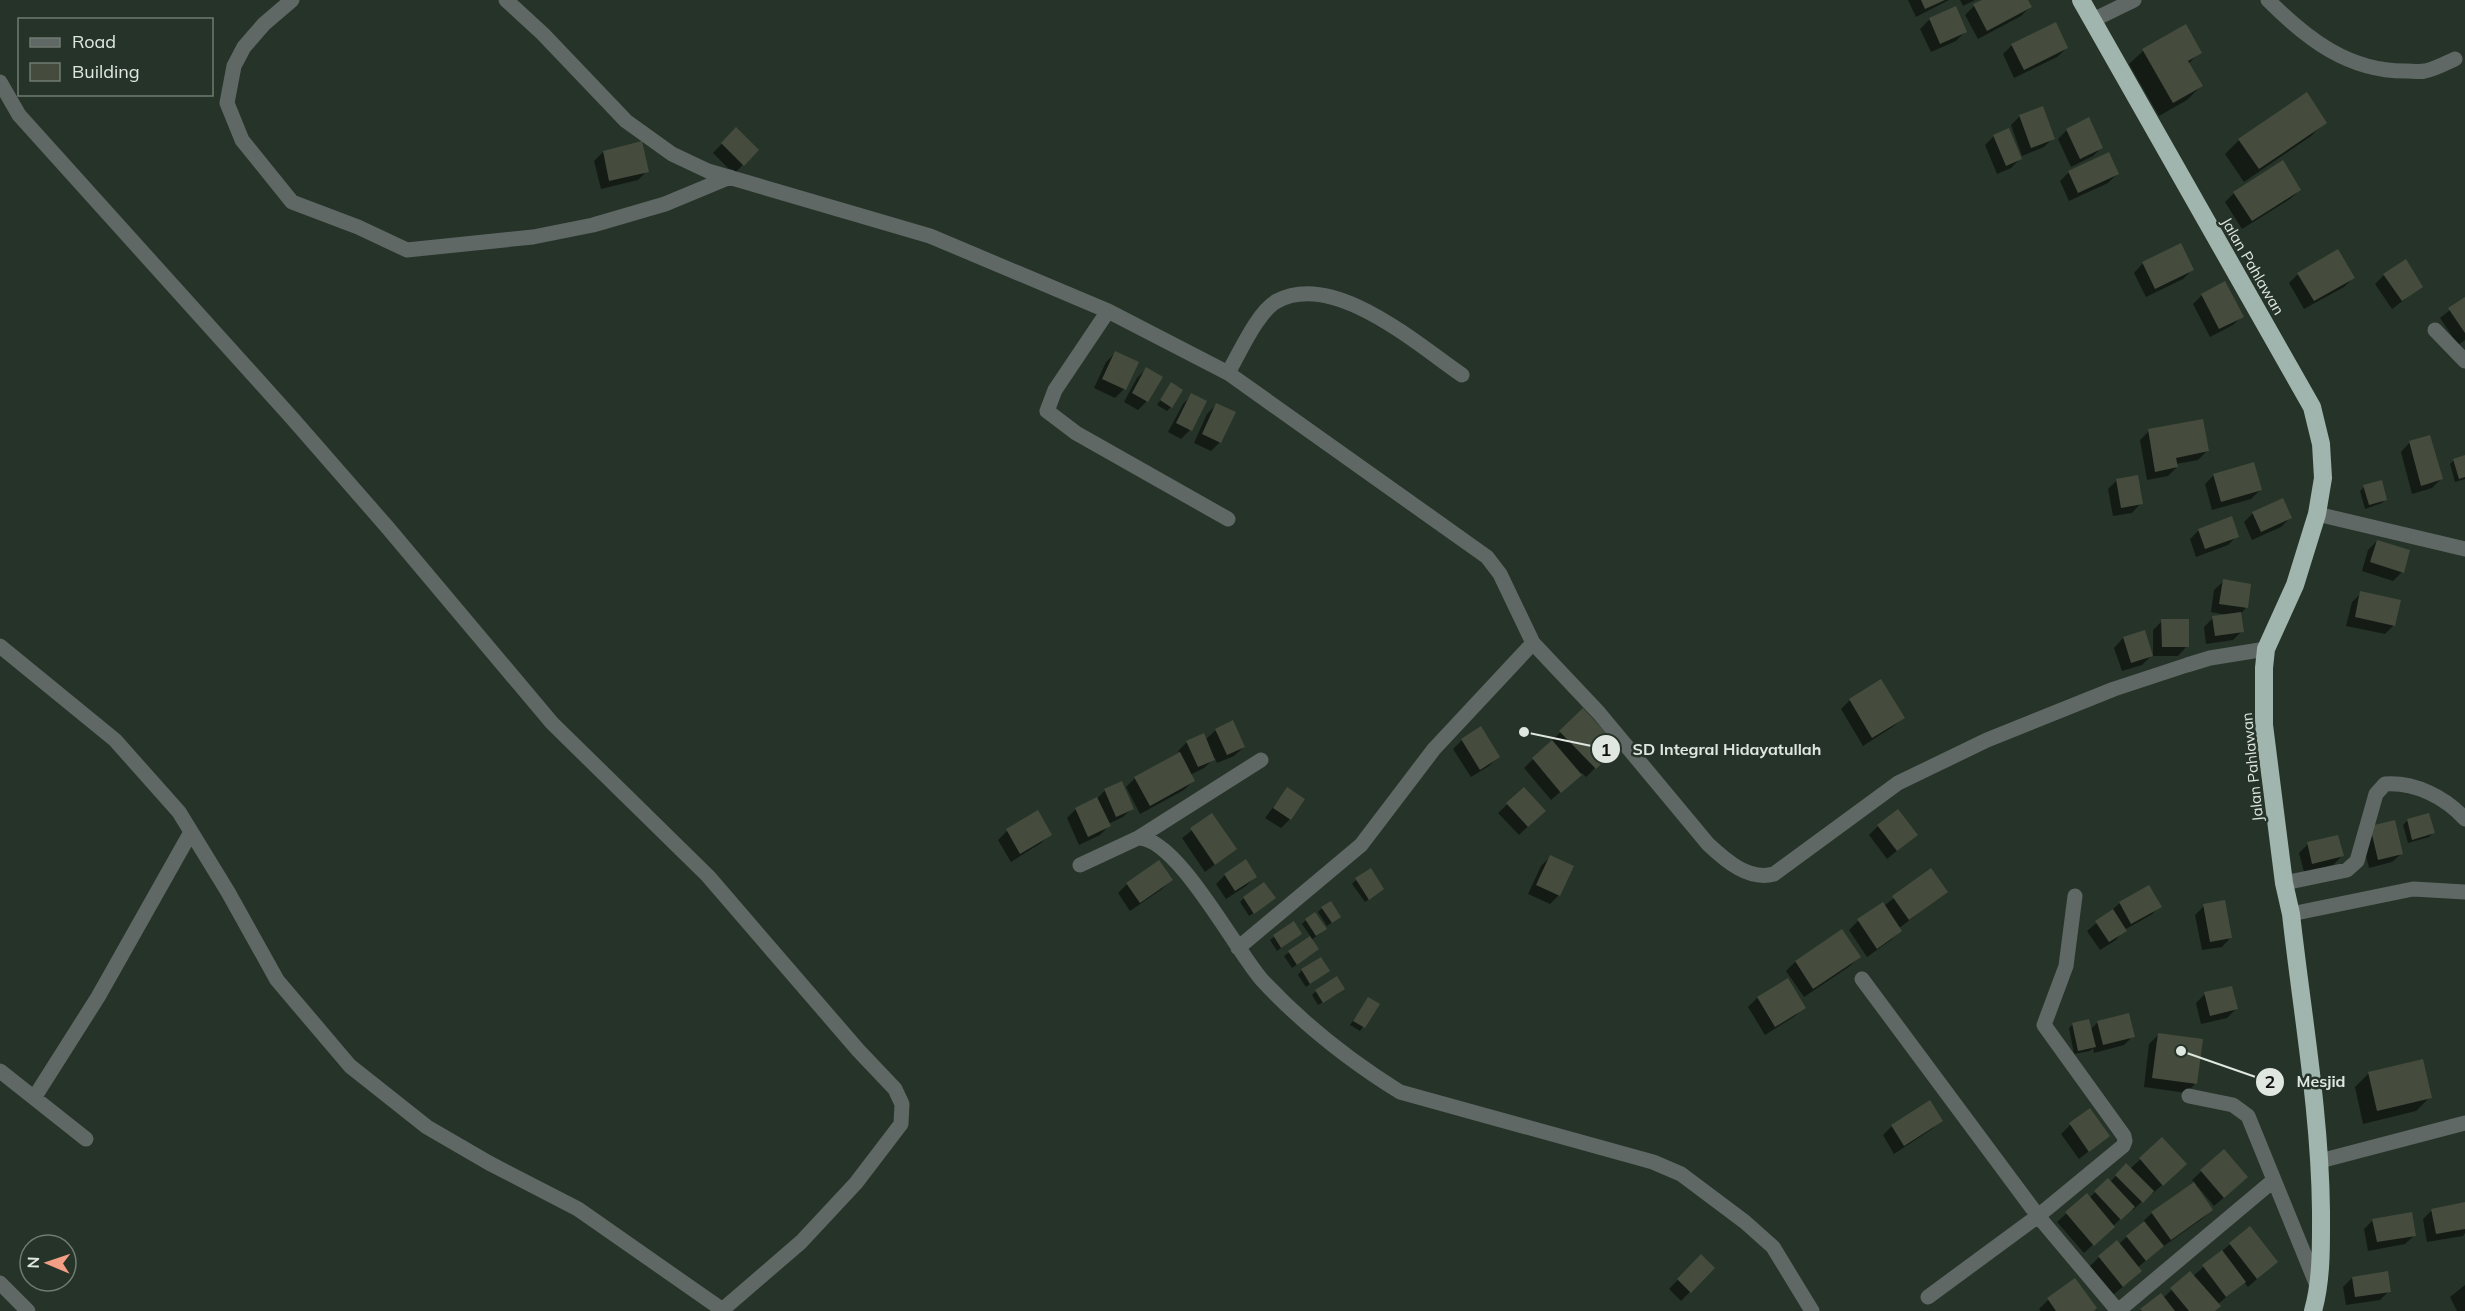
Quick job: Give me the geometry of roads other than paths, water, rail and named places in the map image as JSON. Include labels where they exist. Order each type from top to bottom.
[{"type":"highway","name":"Jalan Pahlawan","points":[[2081,0],[2312,407],[2321,444],[2323,478],[2317,514],[2295,585],[2266,649],[2264,725],[2320,1161],[2321,1245],[2318,1288],[2313,1311]]},
{"type":"street","points":[[292,0],[264,24],[244,47],[234,66],[227,103],[242,140],[292,202],[358,227],[407,250],[533,237],[593,225],[665,204],[730,177]]},
{"type":"street","points":[[506,0],[543,34],[626,120],[672,154],[708,171],[930,237],[1108,311],[1228,373],[1487,556],[1500,574],[1533,643],[1599,713],[1708,843],[1721,856],[1752,876],[1764,877],[1774,874],[1898,783],[1987,740],[2114,689],[2187,665],[2210,658],[2266,649]]},
{"type":"street","points":[[2093,20],[2134,0]]},
{"type":"street","points":[[2268,0],[2290,23],[2324,49],[2362,66],[2391,71],[2426,71],[2455,59]]},
{"type":"street","points":[[0,82],[19,115],[292,418],[552,723],[708,876],[858,1050],[895,1089],[902,1104],[901,1124],[856,1183],[801,1242],[722,1311],[578,1209],[427,1128],[350,1066],[277,980],[228,892],[179,812],[122,746],[0,646]]},
{"type":"street","points":[[1228,373],[1263,314],[1276,301],[1312,294],[1332,296],[1373,314],[1462,375]]},
{"type":"street","points":[[1108,311],[1055,390],[1047,411],[1076,433],[1228,519]]},
{"type":"street","points":[[2435,330],[2465,361]]},
{"type":"street","points":[[2317,514],[2465,549]]},
{"type":"street","points":[[1238,948],[1361,845],[1434,750],[1533,643]]},
{"type":"street","points":[[1080,865],[1138,838],[1261,760]]},
{"type":"street","points":[[2284,884],[2347,870],[2357,861],[2376,794],[2385,784],[2402,783],[2430,793],[2465,819]]},
{"type":"street","points":[[34,1098],[98,997],[191,832]]},
{"type":"street","points":[[1138,838],[1146,839],[1185,868],[1238,948],[1261,978],[1311,1028],[1400,1092],[1653,1162],[1681,1174],[1745,1222],[1773,1247],[1812,1311]]},
{"type":"street","points":[[2290,914],[2413,889],[2465,892]]},
{"type":"street","points":[[1928,1297],[2038,1216],[2123,1146],[2125,1141],[2124,1136],[2044,1025],[2066,966],[2075,896]]},
{"type":"street","points":[[1862,979],[2038,1216],[2118,1311],[2274,1180]]},
{"type":"street","points":[[0,1071],[86,1139]]},
{"type":"street","points":[[2189,1096],[2233,1105],[2248,1116],[2318,1288]]},
{"type":"street","points":[[2320,1161],[2465,1123]]},
{"type":"street","points":[[0,1283],[28,1311]]},
{"type":"place","name":"SD Integral Hidayatullah","points":[[1524,732]]},
{"type":"place","name":"Mesjid","points":[[2181,1051]]}]
